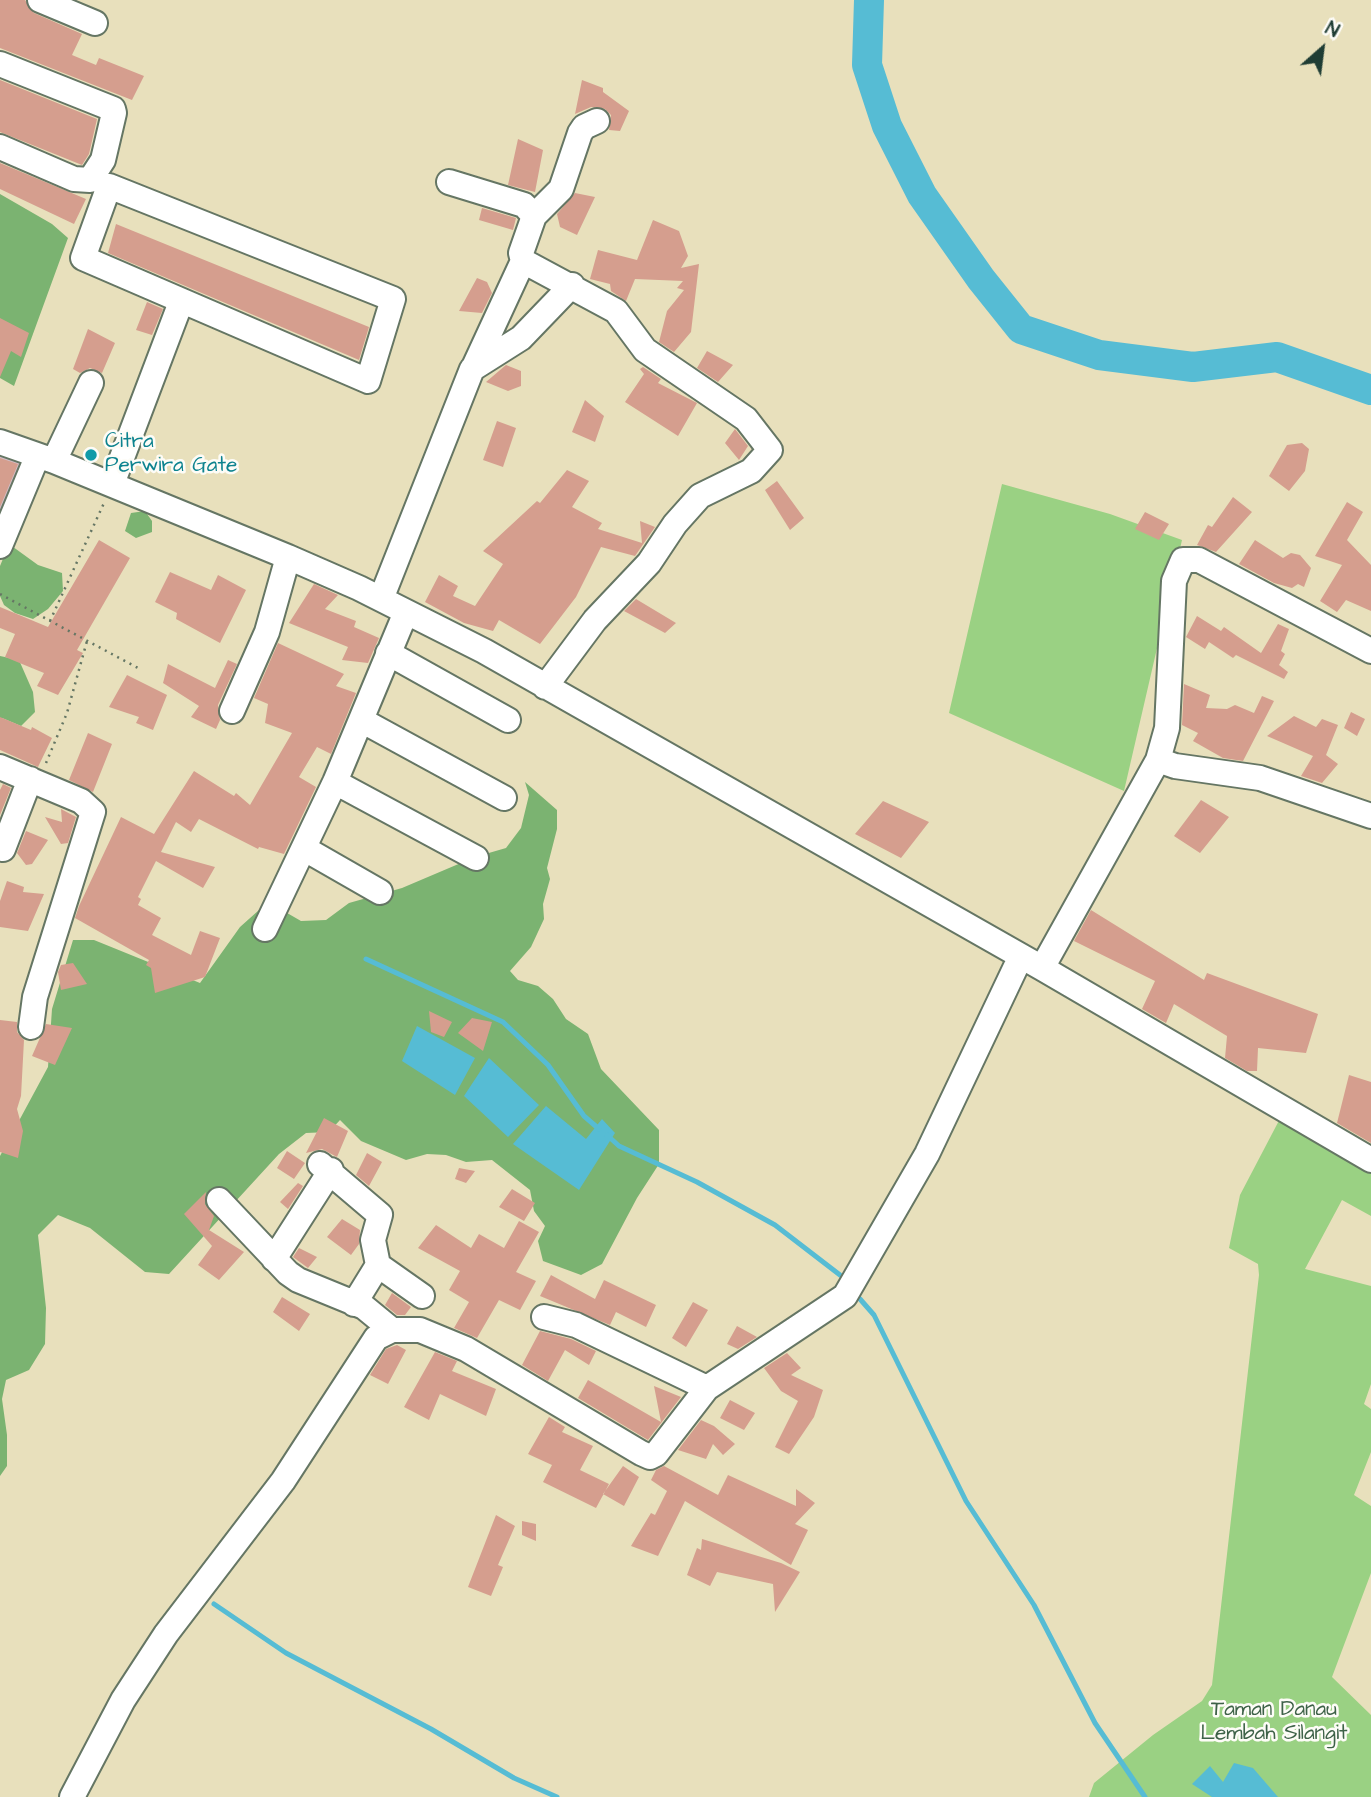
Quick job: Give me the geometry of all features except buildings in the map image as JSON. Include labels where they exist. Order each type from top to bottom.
[{"type":"street","points":[[52,2],[94,23]]},
{"type":"street","points":[[0,64],[113,109],[114,113],[103,160],[90,180],[75,179],[0,147]]},
{"type":"street","points":[[381,599],[472,369],[523,261],[522,253],[534,216],[561,189],[580,133],[584,127],[597,121]]},
{"type":"street","points":[[449,182],[524,205],[534,216]]},
{"type":"street","points":[[109,186],[393,299],[368,381],[181,302],[83,258],[109,186]]},
{"type":"street","points":[[523,261],[616,311],[645,350],[746,419],[765,439],[770,450],[751,471],[700,496],[675,524],[649,563],[594,620],[545,687]]},
{"type":"street","points":[[472,369],[521,338],[572,285]]},
{"type":"street","points":[[112,484],[181,302]]},
{"type":"street","points":[[0,546],[46,459],[91,383]]},
{"type":"street","points":[[0,442],[112,484],[288,557],[406,612],[545,687],[1021,956],[1371,1160]]},
{"type":"street","points":[[232,711],[267,632],[288,557]]},
{"type":"street","points":[[1042,968],[1158,760],[1167,728],[1174,581],[1183,560],[1199,560],[1371,650]]},
{"type":"street","points":[[265,929],[335,782],[406,612]]},
{"type":"street","points":[[388,653],[508,720]]},
{"type":"street","points":[[361,720],[504,798]]},
{"type":"street","points":[[1158,760],[1175,766],[1260,778],[1371,816]]},
{"type":"street","points":[[0,767],[81,801],[93,812],[36,997],[31,1027]]},
{"type":"street","points":[[3,849],[35,781]]},
{"type":"street","points":[[335,782],[476,858]]},
{"type":"street","points":[[305,849],[380,892]]},
{"type":"street","points":[[72,1797],[123,1700],[166,1634],[283,1481],[376,1338],[392,1330],[420,1330],[483,1357],[650,1457],[659,1451],[708,1388],[845,1296],[926,1156],[1021,956]]},
{"type":"street","points":[[274,1259],[326,1167],[380,1215],[373,1240],[378,1265],[354,1304]]},
{"type":"street","points":[[219,1200],[274,1259],[298,1280],[364,1307],[392,1330]]},
{"type":"street","points":[[378,1265],[422,1296]]},
{"type":"street","points":[[544,1317],[576,1325],[708,1388]]},
{"type":"path","points":[[50,621],[112,484]]},
{"type":"path","points":[[0,594],[138,668]]},
{"type":"path","points":[[35,781],[67,713],[87,640]]},
{"type":"shaded area","points":[[0,448],[29,462],[0,536]]},
{"type":"green space","points":[[0,194],[52,224],[68,238],[14,386],[0,378]]},
{"type":"green space","points":[[1002,484],[1110,514],[1182,540],[1124,791],[949,713]]},
{"type":"green space","points":[[145,511],[152,521],[152,532],[136,538],[125,531],[131,513]]},
{"type":"green space","points":[[9,544],[38,565],[62,573],[63,591],[48,609],[33,619],[15,613],[4,605],[0,596],[0,566]]},
{"type":"green space","points":[[0,656],[19,660],[33,692],[35,712],[21,726],[2,718],[0,732]]},
{"type":"green space","points":[[525,782],[557,810],[557,829],[547,868],[550,879],[543,904],[544,919],[531,947],[510,971],[518,980],[538,986],[553,999],[566,1019],[588,1034],[601,1069],[659,1130],[659,1164],[637,1198],[602,1264],[581,1275],[543,1261],[538,1241],[545,1226],[534,1211],[530,1190],[492,1160],[466,1162],[446,1155],[427,1154],[406,1160],[361,1141],[340,1120],[329,1132],[306,1133],[279,1154],[169,1274],[145,1272],[90,1228],[58,1215],[38,1235],[46,1308],[45,1344],[29,1370],[6,1380],[2,1399],[7,1435],[7,1466],[0,1476],[0,1156],[48,1067],[52,1009],[73,940],[94,940],[200,983],[240,927],[268,902],[301,921],[326,920],[349,903],[402,888],[475,857],[506,848],[521,828],[529,795]]},
{"type":"green space","name":"Taman Danau Lembah Silangit","points":[[1284,1111],[1371,1160],[1371,1216],[1342,1200],[1305,1269],[1371,1286],[1371,1384],[1364,1404],[1371,1409],[1371,1452],[1354,1495],[1371,1506],[1371,1573],[1332,1677],[1371,1715],[1371,1797],[1089,1797],[1094,1783],[1153,1735],[1202,1701],[1212,1685],[1259,1275],[1258,1264],[1229,1248],[1240,1195]]},
{"type":"water","points":[[417,1026],[475,1058],[455,1095],[402,1061]]},
{"type":"water","points":[[489,1058],[539,1105],[508,1137],[464,1096]]},
{"type":"water","points":[[546,1106],[586,1139],[602,1119],[615,1133],[579,1190],[513,1144]]},
{"type":"water","points":[[1234,1763],[1253,1768],[1278,1797],[1212,1797],[1192,1784],[1210,1766],[1223,1782]]},
{"type":"waterway","points":[[869,0],[867,65],[887,126],[922,195],[981,279],[1021,329],[1099,355],[1193,367],[1277,357],[1371,390]]},
{"type":"waterway","points":[[366,959],[503,1022],[548,1065],[584,1116],[599,1129]]},
{"type":"waterway","points":[[607,1135],[619,1146],[697,1182],[775,1225],[840,1275]]},
{"type":"waterway","points":[[860,1299],[874,1315],[966,1501],[1034,1605],[1095,1723],[1145,1797]]},
{"type":"waterway","points":[[214,1604],[286,1653],[431,1729],[514,1778],[557,1797]]},
{"type":"place","name":"Citra Perwira Gate","points":[[91,455]]}]
